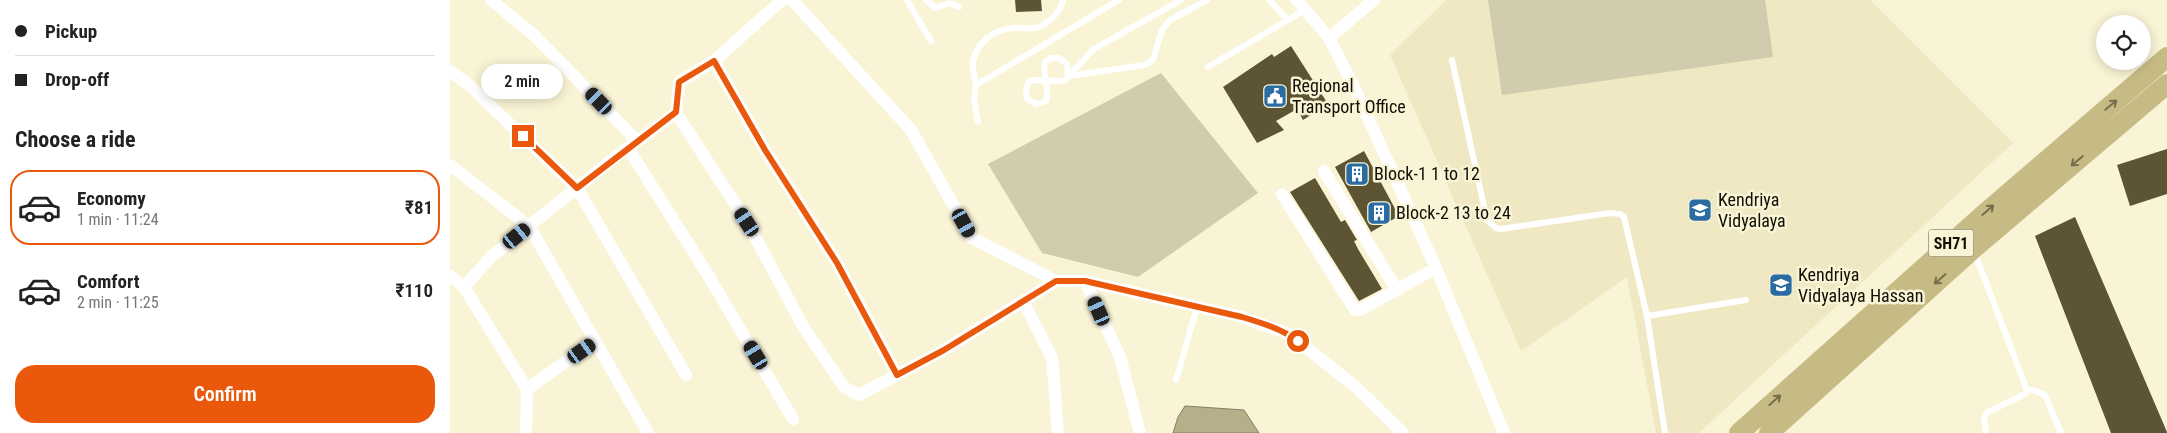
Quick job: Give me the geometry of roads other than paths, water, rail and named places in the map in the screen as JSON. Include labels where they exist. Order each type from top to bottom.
[{"type":"main road","name":"SH71","points":[[1768,433],[1967,241],[2167,57]]},
{"type":"main road","name":"SH71","points":[[1739,433],[1967,241],[2167,84]]},
{"type":"street","points":[[491,0],[535,36],[633,144],[793,419]]},
{"type":"street","points":[[782,0],[714,61],[679,82],[676,112],[747,222],[804,328],[844,387],[859,395],[944,350],[1056,281]]},
{"type":"street","points":[[792,0],[911,130],[972,238],[1056,281],[1085,281],[1242,317],[1289,334],[1356,386],[1403,433]]},
{"type":"street","points":[[1328,38],[1374,0]]},
{"type":"street","points":[[1301,5],[1328,38],[1354,87],[1436,268],[1504,433]]},
{"type":"street","points":[[714,61],[765,150],[837,263],[897,375]]},
{"type":"street","points":[[450,71],[470,85],[577,188],[686,374]]},
{"type":"street","points":[[464,287],[492,256],[676,112]]},
{"type":"street","points":[[450,165],[529,226],[648,433]]},
{"type":"street","points":[[1324,171],[1397,290]]},
{"type":"street","points":[[1282,194],[1355,310],[1362,310],[1436,268]]},
{"type":"street","points":[[450,276],[464,287],[527,390],[526,433]]},
{"type":"street","points":[[1085,281],[1120,357],[1140,433]]},
{"type":"street","points":[[1023,301],[1052,358],[1058,433]]},
{"type":"street","points":[[527,390],[595,341]]},
{"type":"lane","points":[[907,0],[931,41]]},
{"type":"lane","points":[[926,0],[935,8],[950,3],[959,7]]},
{"type":"lane","points":[[978,122],[974,100],[976,85],[972,63],[979,44],[997,31],[1014,28],[1036,28],[1052,20],[1063,0]]},
{"type":"lane","points":[[976,85],[1119,0]]},
{"type":"lane","points":[[1068,76],[1066,64],[1060,58],[1051,58],[1045,62],[1046,81],[1064,81],[1094,49],[1181,0]]},
{"type":"lane","points":[[1068,76],[1144,65],[1153,60],[1162,30],[1170,20],[1207,0]]},
{"type":"lane","points":[[1269,0],[1287,19]]},
{"type":"lane","points":[[1208,67],[1287,19],[1301,5]]},
{"type":"lane","points":[[1452,60],[1487,220],[1490,225],[1501,229],[1610,213],[1620,214],[1626,221],[1647,316],[1665,433]]},
{"type":"lane","points":[[1967,241],[2027,390]]},
{"type":"lane","points":[[1647,316],[1746,300]]},
{"type":"lane","points":[[1176,380],[1197,307]]},
{"type":"lane","points":[[1986,433],[1984,418],[1988,412],[2025,394],[2027,390]]},
{"type":"lane","points":[[2027,390],[2034,390],[2045,395],[2061,433]]},
{"type":"place","name":"Regional Transport Office","points":[[1275,96]]},
{"type":"place","name":"Block-1 1 to 12","points":[[1357,174]]},
{"type":"place","name":"Kendriya Vidyalaya","points":[[1700,210]]},
{"type":"place","name":"Block-2 13 to 24","points":[[1379,213]]},
{"type":"place","name":"Kendriya Vidyalaya Hassan","points":[[1781,285]]}]
